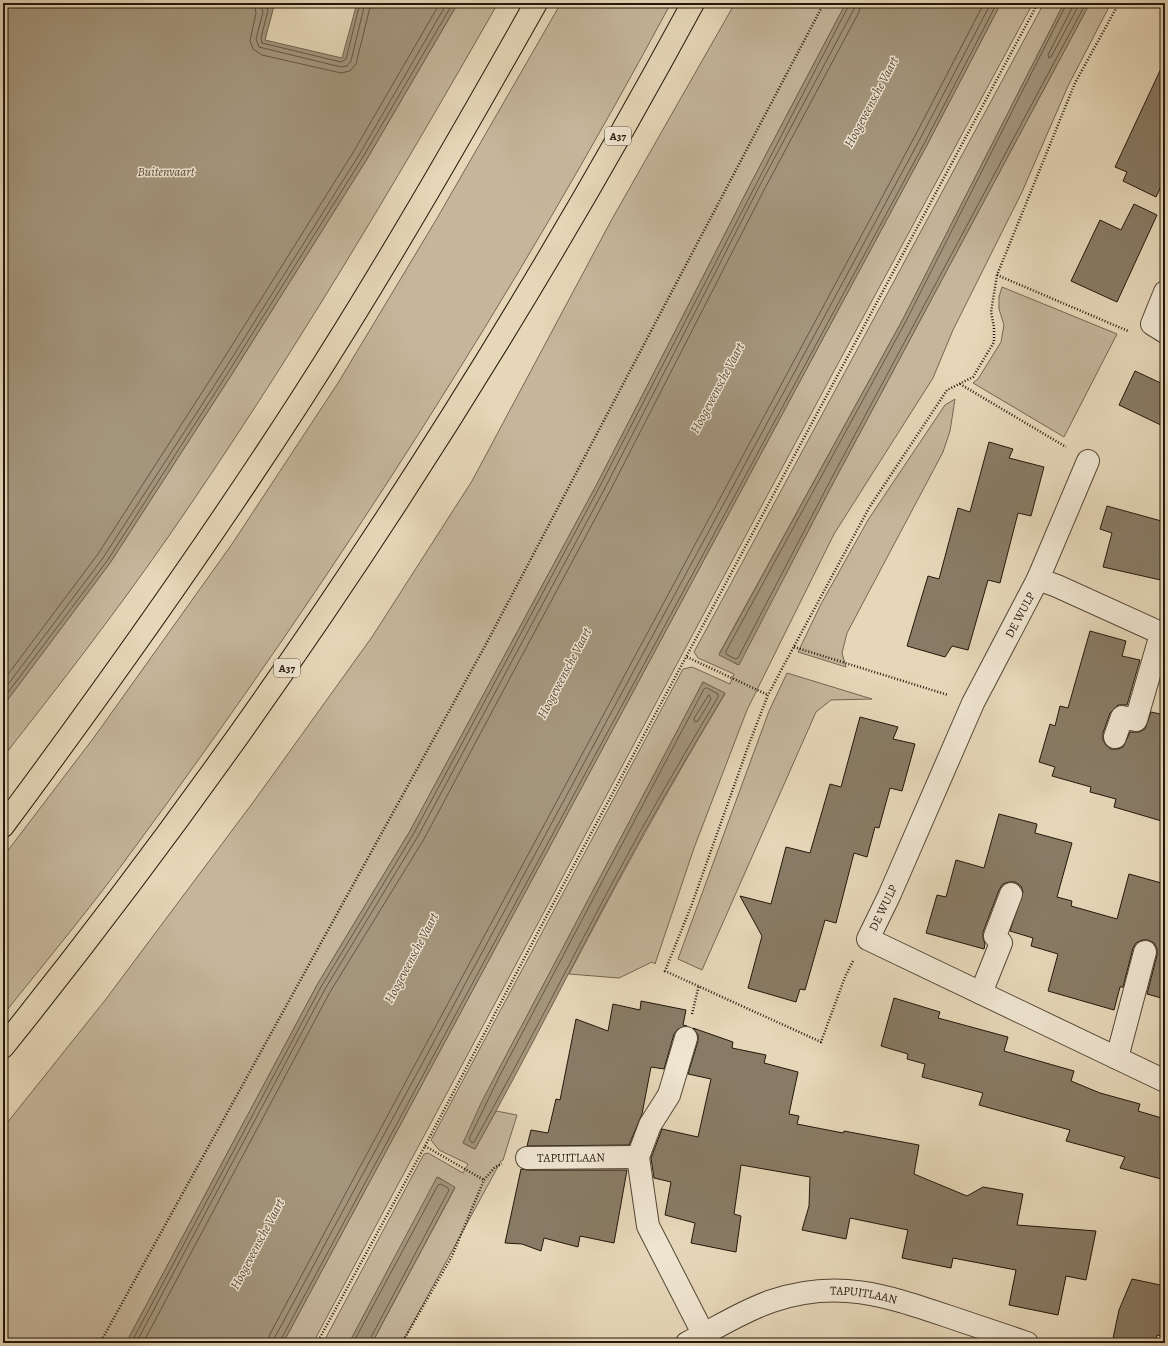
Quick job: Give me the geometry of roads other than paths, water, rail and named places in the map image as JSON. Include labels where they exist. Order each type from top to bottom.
[{"type":"highway","points":[[3,826],[92,705],[175,587],[302,399],[383,269],[462,135],[536,3]]},
{"type":"highway","name":"A37","points":[[3,1047],[67,968],[192,801],[292,660],[376,536],[429,455],[542,269],[693,3]]},
{"type":"street","points":[[1158,328],[1165,292]]},
{"type":"street","name":"DE WULP","points":[[1088,461],[1038,579],[973,703],[889,896],[868,939],[1165,1081]]},
{"type":"street","name":"DE WULP","points":[[1038,579],[1058,586],[1163,634]]},
{"type":"street","points":[[1115,737],[1122,717],[1136,720],[1163,634]]},
{"type":"street","points":[[981,993],[1001,943],[995,936],[1011,894]]},
{"type":"street","points":[[1117,1058],[1146,952]]},
{"type":"street","name":"TAPUITLAAN","points":[[686,1038],[669,1095],[650,1125],[638,1157],[648,1226],[700,1340],[752,1309],[772,1301],[818,1291],[843,1290],[869,1292],[894,1298],[1026,1343]]},
{"type":"street","name":"TAPUITLAAN","points":[[527,1158],[638,1157]]},
{"type":"water","name":"Buitenvaart","points":[[3,3],[262,3],[274,6],[265,40],[342,58],[357,3],[458,3],[367,159],[232,374],[110,563],[3,706]]},
{"type":"water","name":"Hoogeveensche Vaart","points":[[846,3],[1001,3],[928,143],[283,1343],[126,1343],[317,985],[410,831],[598,482],[751,183]]},
{"type":"water","points":[[1064,3],[1090,3],[831,487],[739,665],[719,655],[903,319]]},
{"type":"water","points":[[703,682],[725,693],[631,856],[475,1149],[463,1143],[482,1101]]},
{"type":"water","points":[[437,1177],[455,1187],[372,1343],[349,1343]]}]
